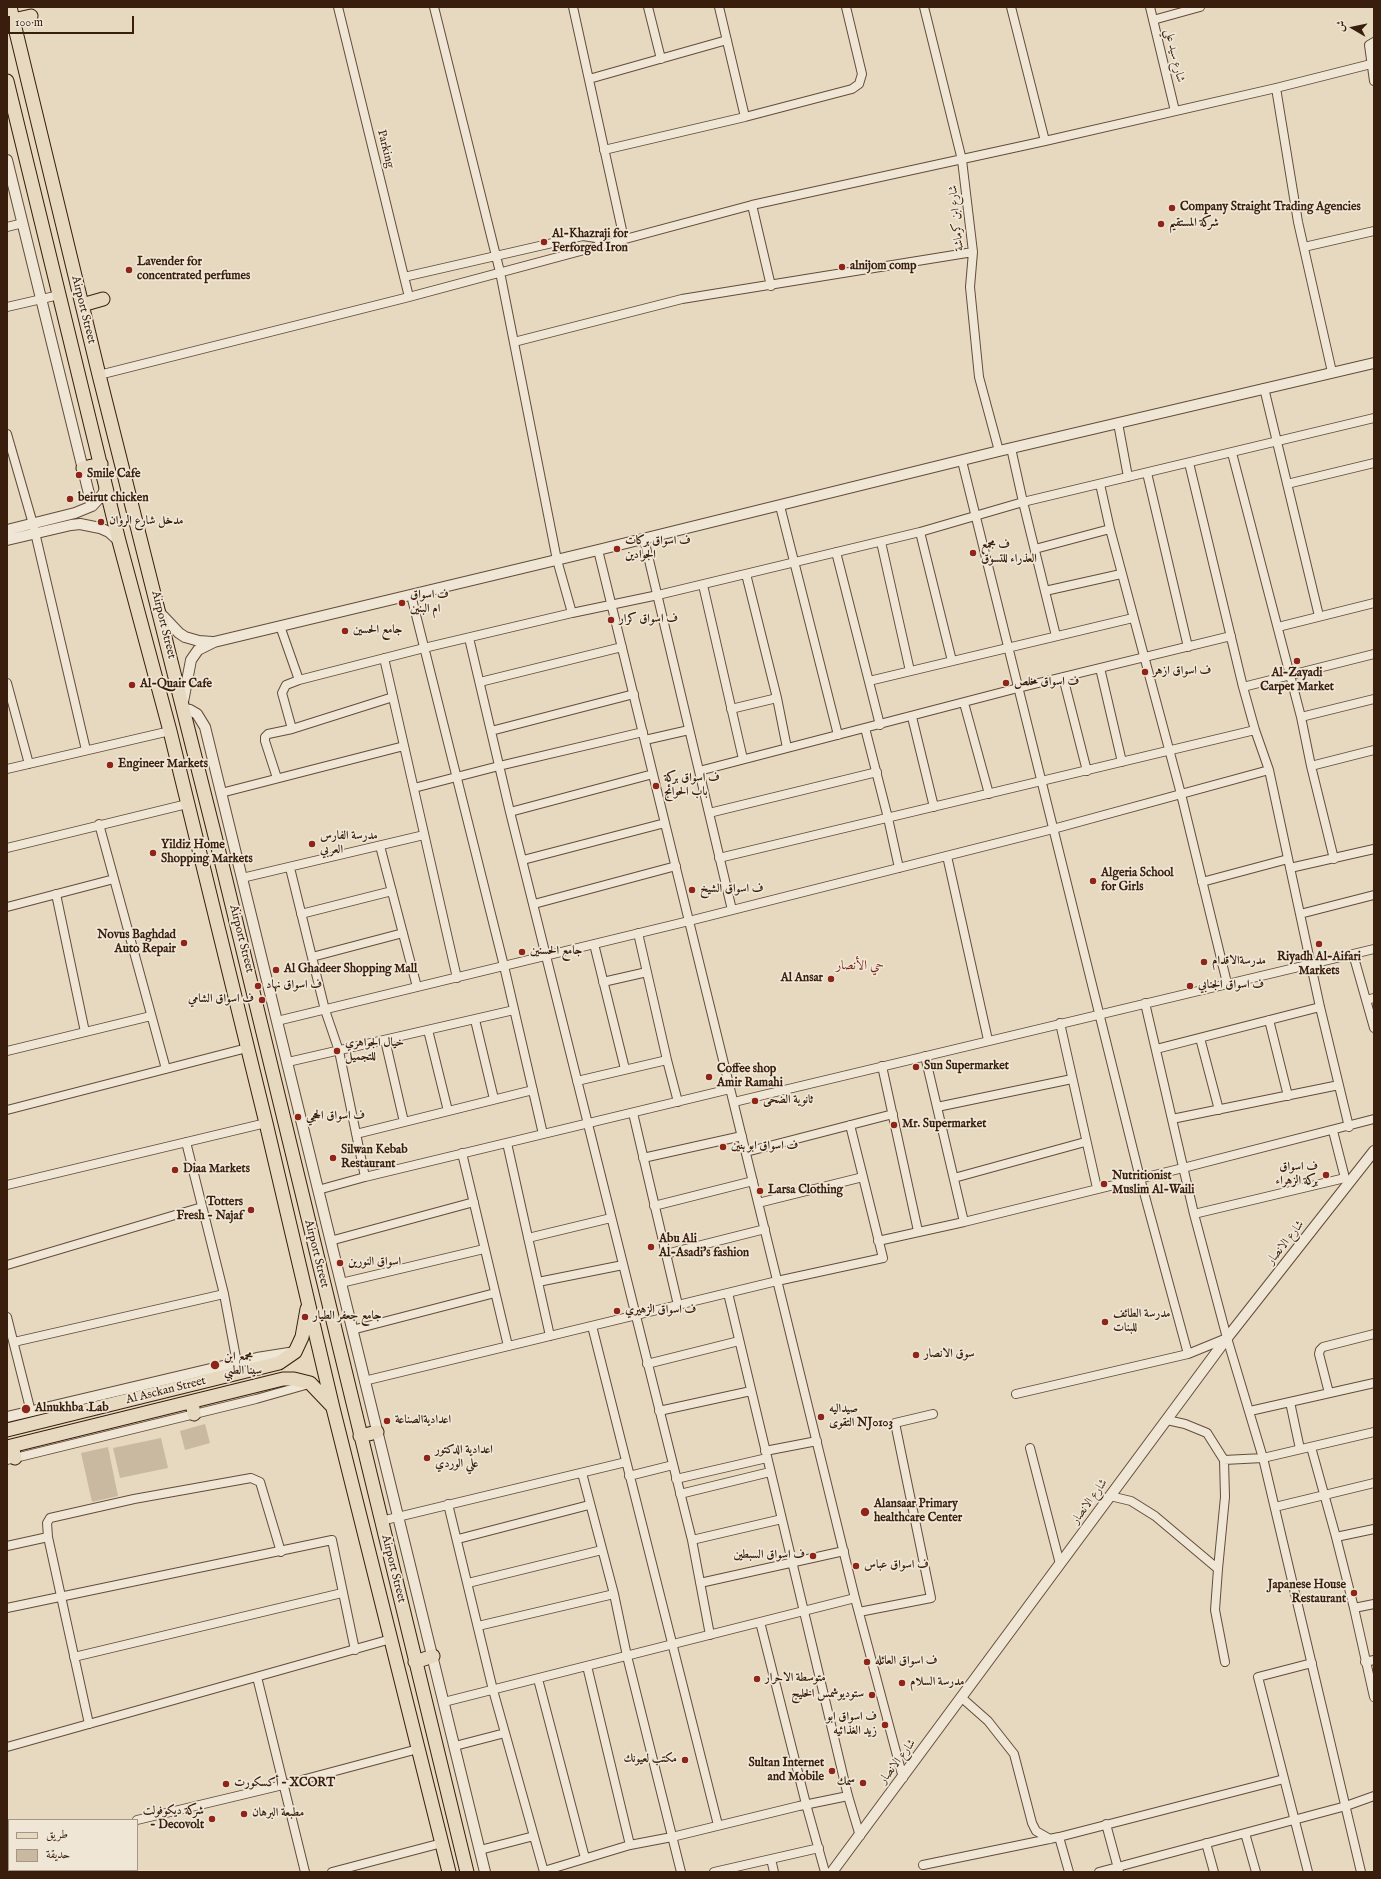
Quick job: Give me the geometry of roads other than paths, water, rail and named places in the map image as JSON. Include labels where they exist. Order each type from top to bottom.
[{"type":"main road","name":"Airport Street","points":[[10,7],[99,375],[222,864],[467,1872]]},
{"type":"main road","points":[[13,20],[31,16]]},
{"type":"main road","name":"Airport Street","points":[[7,81],[106,485],[170,731],[266,1123],[333,1408],[449,1872]]},
{"type":"main road","points":[[82,305],[103,299]]},
{"type":"main road","points":[[83,468],[101,464]]},
{"type":"main road","points":[[195,837],[206,839],[214,832]]},
{"type":"main road","points":[[204,871],[212,864],[222,864]]},
{"type":"main road","name":"Al Asckan Street","points":[[7,1430],[75,1407],[212,1380],[236,1369],[279,1364],[295,1352],[302,1337],[308,1303]]},
{"type":"main road","points":[[236,1369],[233,1383],[239,1390]]},
{"type":"main road","name":"Al Asckan Street","points":[[10,1453],[193,1408],[218,1395],[283,1379],[294,1378],[310,1384],[333,1408]]},
{"type":"main road","points":[[212,1380],[219,1387],[218,1395]]},
{"type":"main road","points":[[360,1436],[377,1432]]},
{"type":"main road","points":[[376,1579],[387,1581],[395,1574]]},
{"type":"main road","points":[[385,1618],[392,1612],[398,1611],[403,1613]]},
{"type":"main road","points":[[415,1662],[433,1656]]},
{"type":"street","name":"Parking","points":[[338,7],[409,297]]},
{"type":"street","points":[[434,7],[500,272],[557,560],[572,613]]},
{"type":"street","points":[[573,7],[624,239]]},
{"type":"street","points":[[648,7],[661,59]]},
{"type":"street","points":[[719,7],[746,117]]},
{"type":"street","points":[[604,150],[746,117],[852,89],[859,84],[862,74],[846,7]]},
{"type":"street","name":"شارع ابن كرماشة","points":[[924,7],[962,160],[973,252],[970,286],[979,377],[998,451]]},
{"type":"street","points":[[1011,7],[1045,142]]},
{"type":"street","name":"شارع سيد علي","points":[[1150,7],[1175,111]]},
{"type":"street","points":[[1153,20],[1200,7]]},
{"type":"street","points":[[589,79],[727,40]]},
{"type":"street","points":[[1374,42],[1370,45],[1374,81]]},
{"type":"street","points":[[99,375],[409,297],[752,205],[1045,142],[1276,88],[1371,64]]},
{"type":"street","points":[[1276,88],[1298,222],[1332,372]]},
{"type":"street","points":[[7,160],[92,506]]},
{"type":"street","points":[[752,205],[770,286]]},
{"type":"street","points":[[7,227],[23,223]]},
{"type":"street","points":[[1304,247],[1374,232]]},
{"type":"street","points":[[404,277],[583,236],[596,238],[603,245]]},
{"type":"street","points":[[514,342],[682,299],[973,252]]},
{"type":"street","points":[[7,307],[59,295]]},
{"type":"street","points":[[485,1872],[204,723],[197,714],[183,706],[191,660],[198,650],[214,642],[780,506],[998,451],[1374,363]]},
{"type":"street","points":[[1264,388],[1319,616]]},
{"type":"street","points":[[292,729],[282,693],[286,685],[299,680],[424,648],[572,613],[658,596],[881,542],[1023,502],[1374,418]]},
{"type":"street","points":[[1118,423],[1128,477]]},
{"type":"street","points":[[7,434],[10,455],[34,528],[86,750]]},
{"type":"street","points":[[1011,448],[1056,636]]},
{"type":"street","points":[[1232,453],[1301,717],[1311,766],[1334,859]]},
{"type":"street","points":[[962,461],[1140,1178],[1188,1354]]},
{"type":"street","points":[[1189,463],[1243,687],[1255,730],[1269,770],[1320,1007],[1349,1127]]},
{"type":"street","points":[[1287,484],[1374,463]]},
{"type":"street","points":[[1147,473],[1188,647]]},
{"type":"street","points":[[1100,484],[1121,574],[1145,657],[1168,751],[1181,794],[1227,983]]},
{"type":"street","points":[[7,540],[92,506],[103,494],[106,485]]},
{"type":"street","points":[[780,506],[838,735]]},
{"type":"street","points":[[7,530],[80,524],[100,528],[109,532],[120,540]]},
{"type":"street","points":[[1035,549],[1110,529]]},
{"type":"street","points":[[920,532],[952,661]]},
{"type":"street","points":[[644,539],[732,910]]},
{"type":"street","points":[[881,542],[910,671]]},
{"type":"street","points":[[598,550],[855,1598],[903,1778]]},
{"type":"street","points":[[836,552],[880,725]]},
{"type":"street","points":[[746,574],[788,748]]},
{"type":"street","points":[[1045,591],[1121,574]]},
{"type":"street","points":[[703,585],[742,759]]},
{"type":"street","points":[[411,595],[504,966],[543,1134]]},
{"type":"street","points":[[1278,627],[1374,603]]},
{"type":"street","points":[[160,613],[179,633],[185,637],[199,641],[214,642]]},
{"type":"street","points":[[869,681],[1133,618]]},
{"type":"street","points":[[280,626],[299,680]]},
{"type":"street","points":[[699,771],[912,717],[1018,688],[1231,636]]},
{"type":"street","points":[[468,638],[587,1123],[692,1540],[710,1635]]},
{"type":"street","points":[[480,682],[622,646]]},
{"type":"street","points":[[1243,687],[1374,654]]},
{"type":"street","points":[[384,658],[457,978]]},
{"type":"street","points":[[1100,668],[1122,762]]},
{"type":"street","points":[[1063,677],[1087,771]]},
{"type":"street","points":[[7,683],[29,764]]},
{"type":"street","points":[[491,731],[634,694]]},
{"type":"street","points":[[277,778],[265,737],[268,734],[292,729],[392,698]]},
{"type":"street","points":[[731,709],[777,698]]},
{"type":"street","points":[[1301,717],[1374,698]]},
{"type":"street","points":[[964,703],[989,794]]},
{"type":"street","points":[[912,717],[934,807]]},
{"type":"street","points":[[865,728],[877,772],[899,868]]},
{"type":"street","points":[[414,788],[499,766],[644,736],[689,730]]},
{"type":"street","points":[[719,858],[1255,730]]},
{"type":"street","points":[[7,770],[170,731]]},
{"type":"street","points":[[221,793],[404,746]]},
{"type":"street","points":[[1311,766],[1374,750]]},
{"type":"street","points":[[277,1021],[689,921],[899,868],[1053,829],[1269,770]]},
{"type":"street","points":[[709,813],[877,772]]},
{"type":"street","points":[[510,812],[653,774]]},
{"type":"street","points":[[7,848],[99,824],[187,804]]},
{"type":"street","points":[[523,860],[665,823]]},
{"type":"street","points":[[99,824],[166,1069]]},
{"type":"street","points":[[242,878],[424,836]]},
{"type":"street","points":[[380,846],[417,987]]},
{"type":"street","points":[[1290,868],[1374,849]]},
{"type":"street","points":[[946,856],[988,1040]]},
{"type":"street","points":[[1202,882],[1288,859]]},
{"type":"street","points":[[534,904],[676,866]]},
{"type":"street","points":[[290,868],[325,1010],[339,1051],[365,1177]]},
{"type":"street","points":[[7,907],[114,879]]},
{"type":"street","points":[[301,914],[392,890]]},
{"type":"street","points":[[56,894],[85,1032]]},
{"type":"street","points":[[1300,914],[1374,895]]},
{"type":"street","points":[[312,957],[403,933]]},
{"type":"street","points":[[638,933],[678,1102]]},
{"type":"street","points":[[594,944],[625,1070]]},
{"type":"street","points":[[734,1102],[988,1040],[1374,949]]},
{"type":"street","points":[[1353,954],[1370,999],[1374,1028]]},
{"type":"street","points":[[603,982],[647,972]]},
{"type":"street","points":[[1145,1003],[1194,1214],[1227,1338],[1264,1458],[1362,1872]]},
{"type":"street","points":[[1156,1049],[1320,1007]]},
{"type":"street","points":[[288,1062],[514,1010]]},
{"type":"street","points":[[7,1051],[151,1016]]},
{"type":"street","points":[[475,1020],[494,1100]]},
{"type":"street","points":[[1270,1020],[1288,1096]]},
{"type":"street","points":[[1060,1023],[1097,1188]]},
{"type":"street","points":[[428,1030],[448,1111]]},
{"type":"street","points":[[1200,1038],[1219,1110]]},
{"type":"street","points":[[385,1040],[404,1122]]},
{"type":"street","points":[[7,1110],[247,1048]]},
{"type":"street","points":[[925,1056],[964,1222]]},
{"type":"street","points":[[577,1081],[667,1060]]},
{"type":"street","points":[[882,1066],[918,1231]]},
{"type":"street","points":[[937,1107],[1072,1079]]},
{"type":"street","points":[[1172,1119],[1339,1085]]},
{"type":"street","points":[[318,1190],[462,1153],[730,1089]]},
{"type":"street","points":[[356,1134],[533,1090]]},
{"type":"street","points":[[632,1113],[678,1305]]},
{"type":"street","points":[[746,1152],[893,1114]]},
{"type":"street","points":[[878,1241],[964,1222],[1374,1120]]},
{"type":"street","points":[[7,1185],[266,1123]]},
{"type":"street","points":[[364,1381],[777,1281],[882,1258],[850,1125]]},
{"type":"street","points":[[1194,1214],[1347,1180],[1333,1130]]},
{"type":"street","points":[[643,1158],[742,1136]]},
{"type":"street","points":[[7,1417],[31,1412],[75,1407],[236,1369],[224,1294],[186,1142]]},
{"type":"street","points":[[954,1178],[1086,1142]]},
{"type":"street","points":[[507,1143],[550,1336]]},
{"type":"street","name":"شارع الانصار","points":[[832,1872],[1227,1338],[1347,1180],[1374,1151]]},
{"type":"street","points":[[462,1153],[508,1346]]},
{"type":"street","points":[[758,1203],[863,1177]]},
{"type":"street","points":[[654,1206],[753,1181]]},
{"type":"street","points":[[330,1241],[474,1202]]},
{"type":"street","points":[[7,1265],[202,1207]]},
{"type":"street","points":[[528,1238],[611,1218]]},
{"type":"street","points":[[666,1254],[765,1229]]},
{"type":"street","points":[[341,1283],[484,1249]]},
{"type":"street","points":[[538,1282],[623,1265]]},
{"type":"street","points":[[352,1330],[495,1293]]},
{"type":"street","points":[[728,1293],[848,1796],[860,1836]]},
{"type":"street","points":[[14,1342],[224,1294]]},
{"type":"street","points":[[7,1317],[31,1412]]},
{"type":"street","points":[[592,1326],[671,1645],[718,1825]]},
{"type":"street","points":[[1329,1393],[1319,1354],[1320,1350],[1323,1347],[1374,1334]]},
{"type":"street","points":[[1016,1394],[1188,1354],[1227,1338]]},
{"type":"street","points":[[647,1364],[739,1341]]},
{"type":"street","points":[[1250,1411],[1374,1383]]},
{"type":"street","points":[[193,1408],[310,1384]]},
{"type":"street","points":[[659,1412],[751,1391]]},
{"type":"street","points":[[1290,1402],[1300,1449]]},
{"type":"street","points":[[859,1612],[931,1598],[895,1423],[933,1414]]},
{"type":"street","points":[[1167,1420],[1185,1424],[1207,1433],[1224,1460],[1225,1496],[1215,1610],[1225,1662]]},
{"type":"street","points":[[1224,1460],[1264,1458],[1374,1432]]},
{"type":"street","points":[[676,1479],[817,1441]]},
{"type":"street","points":[[1311,1447],[1354,1608],[1374,1697]]},
{"type":"street","points":[[1030,1448],[1060,1564]]},
{"type":"street","points":[[381,1521],[626,1462]]},
{"type":"street","points":[[629,1476],[673,1465]]},
{"type":"street","points":[[680,1494],[770,1472]]},
{"type":"street","points":[[582,1473],[589,1505],[614,1594],[627,1656],[682,1872]]},
{"type":"street","points":[[89,1724],[48,1537],[47,1523],[50,1518],[134,1499],[251,1478],[260,1482],[281,1552]]},
{"type":"street","points":[[1275,1507],[1374,1483]]},
{"type":"street","points":[[1110,1496],[1131,1501],[1155,1516],[1218,1569]]},
{"type":"street","points":[[448,1504],[458,1539],[493,1690],[544,1872],[630,1845],[672,1837],[806,1804],[848,1796]]},
{"type":"street","points":[[458,1539],[589,1505]]},
{"type":"street","points":[[692,1540],[782,1519]]},
{"type":"street","points":[[1336,1537],[1374,1530]]},
{"type":"street","points":[[7,1546],[48,1537]]},
{"type":"street","points":[[7,1608],[281,1552],[332,1540],[354,1650]]},
{"type":"street","points":[[468,1583],[602,1550]]},
{"type":"street","points":[[700,1583],[844,1551]]},
{"type":"street","points":[[74,1657],[342,1593]]},
{"type":"street","points":[[478,1626],[614,1594]]},
{"type":"street","points":[[444,1702],[855,1598]]},
{"type":"street","points":[[1354,1608],[1374,1604]]},
{"type":"street","points":[[760,1622],[806,1804],[825,1872]]},
{"type":"street","points":[[7,1747],[391,1639]]},
{"type":"street","points":[[1365,1662],[1374,1660]]},
{"type":"street","points":[[1308,1872],[1258,1677],[1312,1663]]},
{"type":"street","points":[[587,1666],[630,1845]]},
{"type":"street","points":[[257,1677],[305,1872]]},
{"type":"street","points":[[538,1679],[585,1858]]},
{"type":"street","points":[[962,1698],[988,1722],[1014,1754],[1032,1823],[1036,1831],[1050,1838]]},
{"type":"street","points":[[455,1746],[505,1733]]},
{"type":"street","points":[[138,1820],[283,1785],[418,1749]]},
{"type":"street","points":[[922,1865],[1059,1836],[1284,1778]]},
{"type":"street","points":[[1099,1872],[1118,1869],[1206,1843],[1346,1806],[1374,1796]]},
{"type":"street","points":[[1106,1824],[1118,1869]]},
{"type":"street","points":[[1245,1833],[1256,1872]]},
{"type":"street","points":[[480,1850],[534,1836]]},
{"type":"street","points":[[1059,1836],[1069,1872]]},
{"type":"street","points":[[332,1872],[442,1843]]},
{"type":"street","points":[[1206,1843],[1214,1872]]},
{"type":"street","points":[[714,1872],[819,1848]]},
{"type":"street","points":[[771,1859],[774,1872]]},
{"type":"place","name":"Company Straight Trading Agencies","points":[[1172,208]]},
{"type":"place","name":"شركة المستقيم","points":[[1161,224]]},
{"type":"place","name":"Al-Khazraji for Ferforged Iron","points":[[544,242]]},
{"type":"place","name":"alnijom comp","points":[[842,267]]},
{"type":"place","name":"Lavender for concentrated perfumes","points":[[129,270]]},
{"type":"place","name":"Smile Cafe","points":[[79,475]]},
{"type":"place","name":"beirut chicken","points":[[70,499]]},
{"type":"place","name":"مدخل شارع الروان","points":[[101,522]]},
{"type":"place","name":"ف اسواق بركات الجوادين","points":[[617,549]]},
{"type":"place","name":"ف مجمع العذراء للتسوق","points":[[973,553]]},
{"type":"place","name":"ف اسواق ام البنين","points":[[402,603]]},
{"type":"place","name":"ف اسواق كرار","points":[[611,620]]},
{"type":"place","name":"جامع الحسين","points":[[345,631]]},
{"type":"place","name":"Al-Zayadi Carpet Market","points":[[1297,661]]},
{"type":"place","name":"ف اسواق ازهر","points":[[1145,672]]},
{"type":"place","name":"ف اسواق مخلص","points":[[1006,683]]},
{"type":"place","name":"Al-Quair Cafe","points":[[132,685]]},
{"type":"place","name":"Engineer Markets","points":[[110,765]]},
{"type":"place","name":"ف اسواق بركة باب الحوائج","points":[[656,786]]},
{"type":"place","name":"مدرسة الفارس العربي","points":[[312,844]]},
{"type":"place","name":"Yildiz Home Shopping Markets","points":[[153,853]]},
{"type":"place","name":"Algeria School for Girls","points":[[1093,881]]},
{"type":"place","name":"ف اسواق الشيخ","points":[[692,890]]},
{"type":"place","name":"Novus Baghdad Auto Repair","points":[[184,943]]},
{"type":"place","name":"Riyadh Al-Aifari Markets","points":[[1319,944]]},
{"type":"place","name":"جامع الحسنين","points":[[522,952]]},
{"type":"place","name":"مدرسةالاقدام","points":[[1204,962]]},
{"type":"place","name":"Al Ghadeer Shopping Mall","points":[[276,970]]},
{"type":"place","name":"Al Ansar","points":[[831,979]]},
{"type":"place","name":"ف اسواق نهاد","points":[[258,986]]},
{"type":"place","name":"ف اسواق الجنابي","points":[[1190,986]]},
{"type":"place","name":"ف اسواق الشامي","points":[[262,1000]]},
{"type":"place","name":"خيال الجواهري للتجميل","points":[[337,1051]]},
{"type":"place","name":"Sun Supermarket","points":[[916,1067]]},
{"type":"place","name":"Coffee shop Amir Ramahi","points":[[709,1077]]},
{"type":"place","name":"ثانوية الضحى","points":[[755,1101]]},
{"type":"place","name":"ف اسواق الحجي","points":[[298,1117]]},
{"type":"place","name":"Mr. Supermarket","points":[[894,1125]]},
{"type":"place","name":"ف اسواق ابو بنين","points":[[723,1147]]},
{"type":"place","name":"Silwan Kebab Restaurant","points":[[333,1158]]},
{"type":"place","name":"Diaa Markets","points":[[175,1170]]},
{"type":"place","name":"ف اسواق بركة الزهراء","points":[[1326,1175]]},
{"type":"place","name":"Nutritionist Muslim Al-Waili","points":[[1104,1184]]},
{"type":"place","name":"Larsa Clothing","points":[[760,1191]]},
{"type":"place","name":"Totters Fresh - Najaf","points":[[251,1210]]},
{"type":"place","name":"Abu Ali Al-Asadi's fashion","points":[[651,1247]]},
{"type":"place","name":"اسواق النورين","points":[[340,1263]]},
{"type":"place","name":"ف اسواق الزهيري","points":[[617,1311]]},
{"type":"place","name":"جامع جعفر الطيار","points":[[305,1317]]},
{"type":"place","name":"مدرسة الطائف للبنات","points":[[1105,1322]]},
{"type":"place","name":"سوق الانصار","points":[[916,1355]]},
{"type":"place","name":"مجمع ابن سينا الطبي","points":[[215,1365]]},
{"type":"place","name":"Alnukhba .Lab","points":[[26,1409]]},
{"type":"place","name":"صيداليه التقوى NJ0103","points":[[821,1417]]},
{"type":"place","name":"اعداديةالصناعة","points":[[387,1421]]},
{"type":"place","name":"اعدادية الدكتور علي الوردي","points":[[427,1458]]},
{"type":"place","name":"Alansaar Primary healthcare Center","points":[[865,1512]]},
{"type":"place","name":"ف اسواق السبطين","points":[[813,1556]]},
{"type":"place","name":"ف اسواق عباس","points":[[856,1566]]},
{"type":"place","name":"Japanese House Restaurant","points":[[1354,1593]]},
{"type":"place","name":"ف اسواق العائله","points":[[867,1662]]},
{"type":"place","name":"متوسطة الاحرار","points":[[757,1679]]},
{"type":"place","name":"مدرسة السلام","points":[[902,1683]]},
{"type":"place","name":"ستوديوشمس الخليج","points":[[872,1695]]},
{"type":"place","name":"ف اسواق ابو زيد الغذائيه","points":[[885,1725]]},
{"type":"place","name":"مكتب لعيونك","points":[[685,1760]]},
{"type":"place","name":"Sultan Internet and Mobile","points":[[832,1771]]},
{"type":"place","name":"سمك","points":[[863,1783]]},
{"type":"place","name":"أكسكورت - XCORT","points":[[226,1784]]},
{"type":"place","name":"مطبعة البرهان","points":[[244,1814]]},
{"type":"place","name":"شركة ديكوفولت - Decovolt","points":[[212,1819]]},
{"type":"district","name":"حي الأنصار","points":[[860,966]]}]
